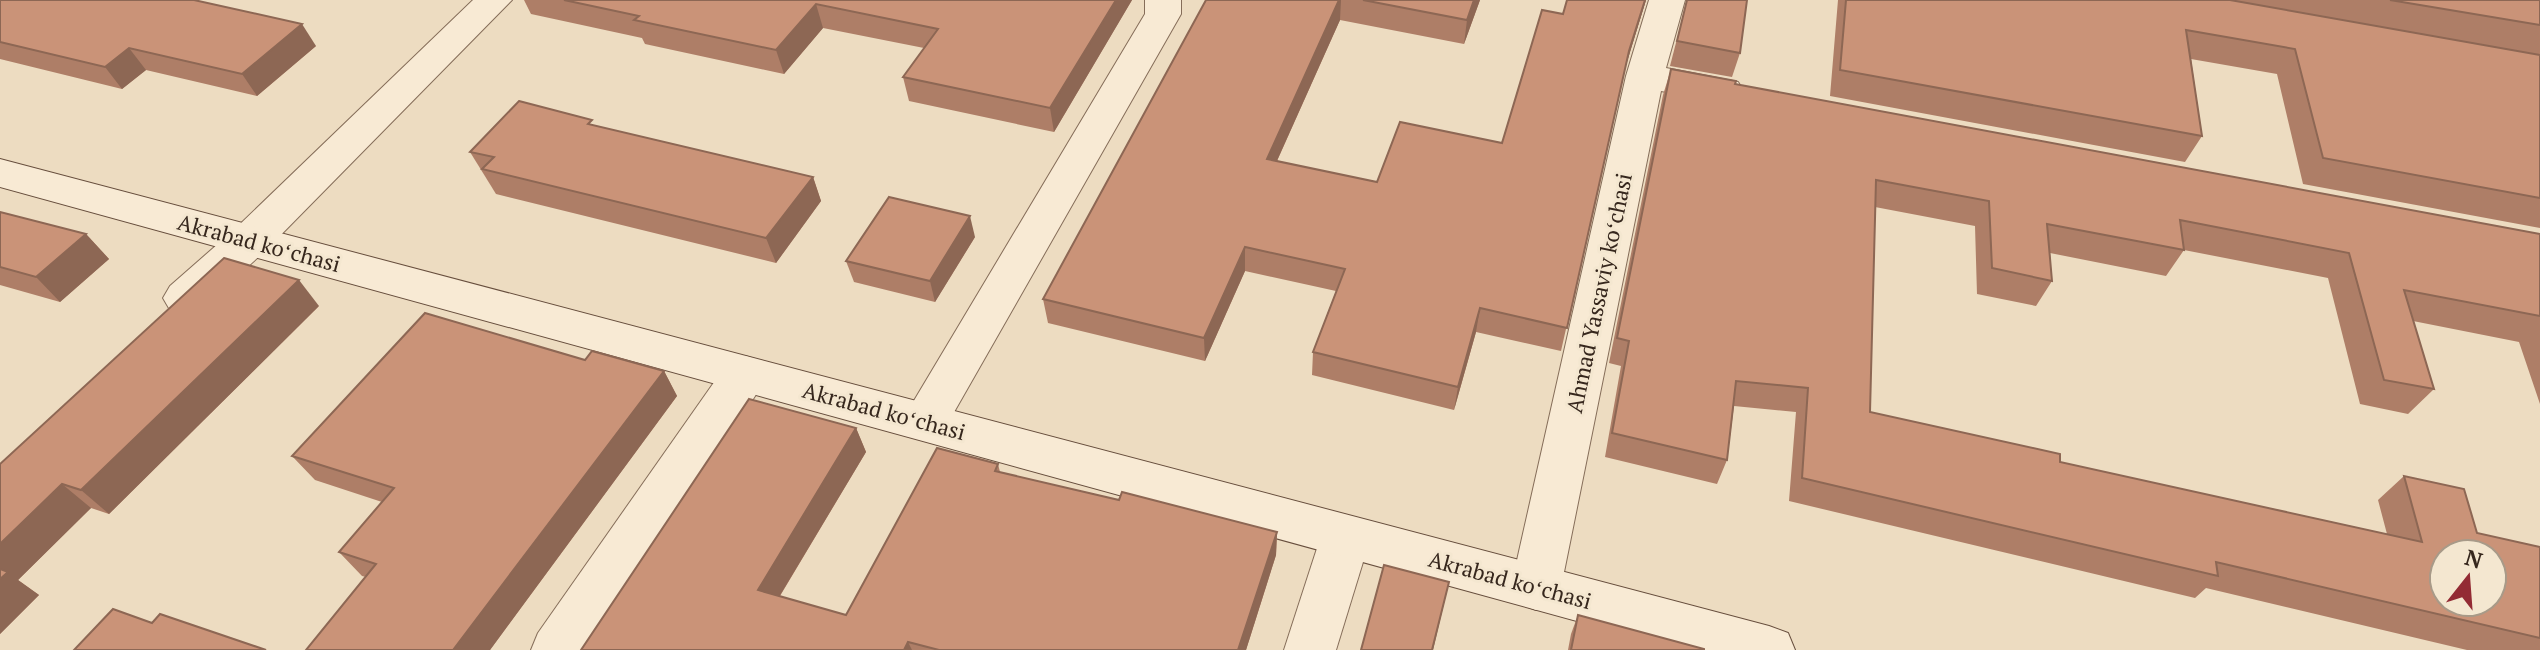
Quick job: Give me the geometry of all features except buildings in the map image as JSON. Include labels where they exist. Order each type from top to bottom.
[{"type":"street","points":[[155,326],[250,240],[494,0]]},
{"type":"street","points":[[925,422],[1163,14],[1163,0]]},
{"type":"street","name":"Ahmad Yassaviy koʻchasi","points":[[1536,587],[1645,76],[1667,0]]},
{"type":"street","points":[[1645,76],[1755,97]]},
{"type":"street","name":"Akrabad koʻchasi","points":[[0,173],[1769,650]]},
{"type":"street","points":[[557,650],[745,374]]},
{"type":"street","points":[[1310,650],[1346,536]]}]
